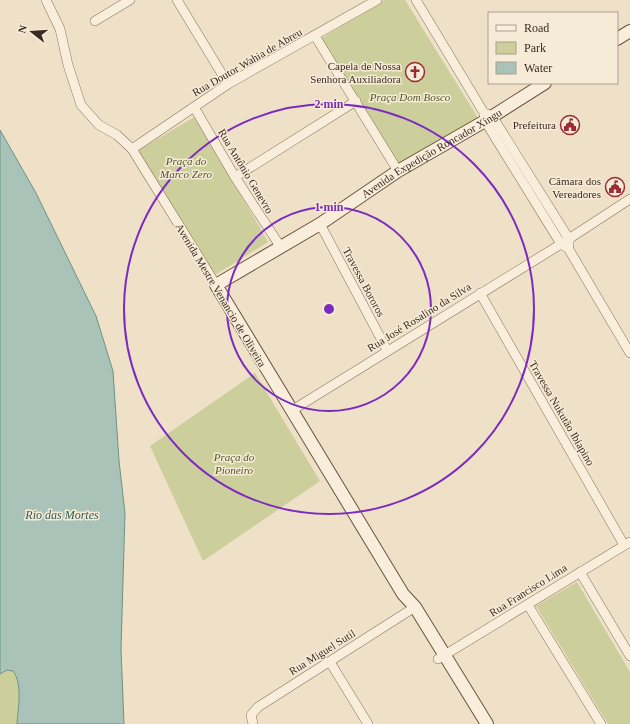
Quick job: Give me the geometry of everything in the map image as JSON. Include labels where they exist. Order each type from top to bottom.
[{"type":"street","name":"Avenida Mestre Venancio de Oliveira","points":[[46,0],[60,29],[68,65],[81,105],[99,125],[117,135],[132,149],[442,658],[486,724]]},
{"type":"street","points":[[95,21],[130,0]]},
{"type":"street","points":[[177,0],[228,84]]},
{"type":"street","name":"Rua Doutor Wahia de Abreu","points":[[132,149],[228,84],[377,0]]},
{"type":"street","points":[[416,0],[566,244],[630,353]]},
{"type":"street","points":[[618,38],[630,31]]},
{"type":"street","points":[[314,36],[356,101],[398,171]]},
{"type":"street","name":"Avenida Expedição Roncador Xingu","points":[[216,285],[280,246],[320,224],[398,171],[487,116],[543,84]]},
{"type":"street","points":[[235,177],[356,101]]},
{"type":"street","name":"Rua Antônio Genevro","points":[[194,107],[235,177],[280,246]]},
{"type":"street","name":"Rua José Rosalino da Silva","points":[[291,411],[480,293],[566,244],[630,200]]},
{"type":"street","name":"Travessa Bororos","points":[[320,224],[387,350]]},
{"type":"street","name":"Travessa Nukutão Ibiapino","points":[[480,293],[627,543]]},
{"type":"street","name":"Rua Francisco Lima","points":[[442,658],[627,543]]},
{"type":"street","points":[[580,572],[630,654]]},
{"type":"street","points":[[528,605],[601,724]]},
{"type":"street","name":"Rua Miguel Sutil","points":[[253,724],[251,715],[258,707],[412,609]]},
{"type":"street","name":"Avenida Mestre Venancio de Oliveira","points":[[442,658],[478,724]]},
{"type":"street","points":[[330,662],[368,724]]},
{"type":"green space","name":"Praça Dom Bosco","points":[[384,0],[405,0],[478,118],[398,166],[320,39]]},
{"type":"green space","name":"Praça do Marco Zero","points":[[196,116],[268,242],[215,275],[137,151]]},
{"type":"green space","name":"Praça do Pioneiro","points":[[255,373],[320,481],[203,561],[150,446]]},
{"type":"green space","points":[[577,582],[630,672],[630,724],[608,724],[536,606]]},
{"type":"green space","points":[[7,670],[13,671],[18,683],[19,696],[17,724],[0,724],[0,674]]},
{"type":"water","name":"Rio das Mortes","points":[[0,130],[36,193],[96,316],[113,371],[119,461],[125,513],[121,649],[124,724],[17,724],[19,689],[16,676],[13,671],[7,670],[0,674]]},
{"type":"place","name":"Capela de Nossa Senhora Auxiliadora","points":[[415,72]]},
{"type":"place","name":"Prefeitura","points":[[570,125]]},
{"type":"place","name":"Câmara dos Vereadores","points":[[615,187]]}]
